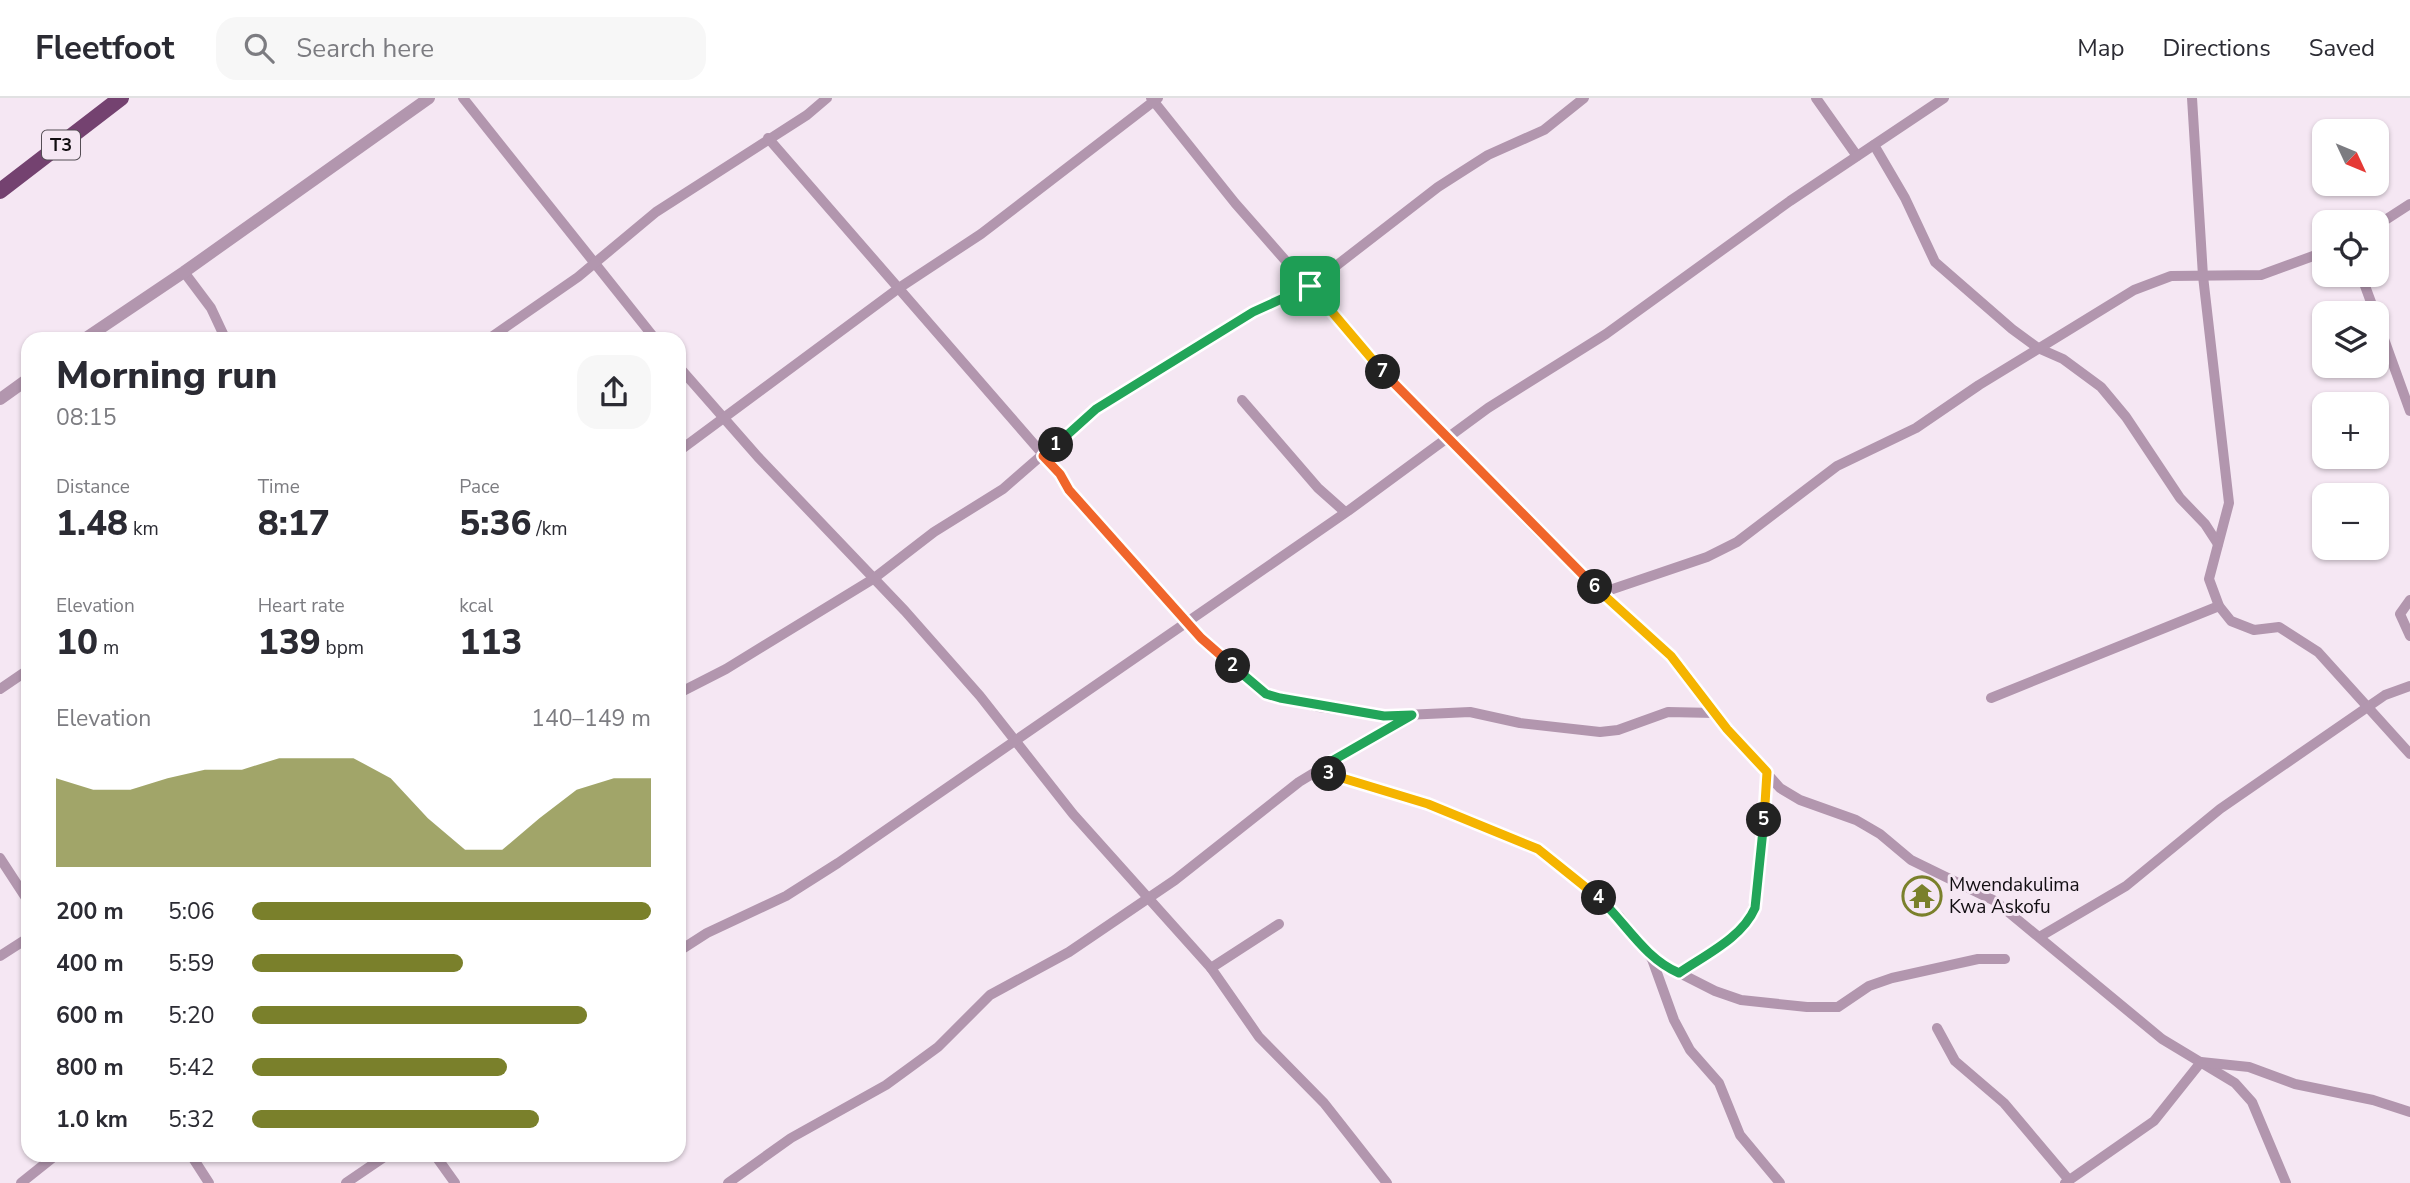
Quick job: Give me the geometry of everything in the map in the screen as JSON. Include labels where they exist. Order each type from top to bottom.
[{"type":"highway","name":"T3","points":[[0,191],[121,98]]},
{"type":"street","points":[[95,332],[429,98]]},
{"type":"street","points":[[463,98],[650,332]]},
{"type":"street","points":[[498,332],[595,262],[656,212],[807,115],[827,98]]},
{"type":"street","points":[[686,689],[726,669],[873,579],[934,532],[1003,489],[1096,409],[1253,312],[1310,286],[1438,187],[1488,155],[1544,130],[1584,98]]},
{"type":"street","points":[[1816,98],[1857,156]]},
{"type":"street","points":[[686,946],[707,933],[786,896],[1187,622],[1345,512],[1448,436],[1606,334],[1857,156],[1944,98]]},
{"type":"street","points":[[2192,98],[2203,276],[2229,503],[2209,579],[2219,606],[2231,621],[2254,630],[2279,627],[2318,652],[2410,754]]},
{"type":"street","points":[[686,446],[725,420],[899,288],[981,234],[1155,99],[1233,200],[1385,374],[1448,436],[1540,534],[1671,656],[1715,713],[1789,795],[1856,820],[1880,834],[1911,860],[1995,901],[2041,936],[2124,1010],[2162,1039],[2235,1083],[2252,1102],[2286,1183]]},
{"type":"street","points":[[768,138],[1060,474],[1076,499],[1187,622],[1266,694],[1318,707],[1384,716],[1470,712],[1521,723],[1600,732],[1618,730],[1668,712],[1715,713]]},
{"type":"street","points":[[1874,145],[1905,198],[1935,262],[2012,329],[2038,348],[2063,359],[2101,387],[2126,416],[2180,498],[2205,524],[2218,544]]},
{"type":"street","points":[[2389,218],[2410,204]]},
{"type":"street","points":[[1601,593],[1707,557],[1737,542],[1837,466],[1916,428],[2038,348],[2134,290],[2171,276],[2261,275],[2312,256]]},
{"type":"street","points":[[184,272],[216,315],[223,332]]},
{"type":"street","points":[[2389,352],[2410,411]]},
{"type":"street","points":[[686,375],[905,611],[980,696],[1013,741],[1147,898],[1211,968],[1259,1037],[1324,1103],[1387,1183]]},
{"type":"street","points":[[0,399],[21,384]]},
{"type":"street","points":[[1242,400],[1318,488],[1345,512]]},
{"type":"street","points":[[2410,600],[2400,614],[2410,636]]},
{"type":"street","points":[[1991,698],[2219,606]]},
{"type":"street","points":[[0,689],[21,675]]},
{"type":"street","points":[[2041,936],[2126,886],[2220,809],[2385,695],[2410,686]]},
{"type":"street","points":[[729,1183],[791,1138],[886,1085],[938,1047],[990,995],[1069,952],[1175,880],[1265,807],[1325,765],[1412,715]]},
{"type":"street","points":[[1325,765],[1330,775],[1428,804],[1538,849],[1609,907],[1652,959],[1674,1020],[1690,1050],[1719,1083],[1740,1135],[1780,1183]]},
{"type":"street","points":[[1679,973],[1738,932],[1750,918],[1756,895],[1767,772]]},
{"type":"street","points":[[0,858],[21,890]]},
{"type":"street","points":[[1211,968],[1279,924]]},
{"type":"street","points":[[0,956],[21,942]]},
{"type":"street","points":[[1652,959],[1741,1000],[1826,1008],[1838,1007],[1870,986],[1892,978],[1978,959],[2005,959]]},
{"type":"street","points":[[1937,1028],[1955,1061],[2004,1102],[2067,1181],[2154,1121],[2201,1062]]},
{"type":"street","points":[[2201,1062],[2249,1067],[2295,1084],[2373,1100],[2410,1112]]},
{"type":"street","points":[[21,1183],[46,1162]]},
{"type":"street","points":[[196,1162],[209,1183]]},
{"type":"street","points":[[346,1183],[377,1162]]},
{"type":"street","points":[[440,1162],[455,1183]]},
{"type":"place","name":"Mwendakulima Kwa Askofu","points":[[1922,896]]},
{"type":"route","points":[[1310,286],[1419,410],[1448,436],[1540,534],[1671,656],[1727,729],[1767,772],[1755,908],[1744,926],[1679,973],[1652,959],[1619,916],[1538,849],[1465,822],[1428,804],[1330,775],[1325,765],[1385,728],[1412,715],[1384,716],[1318,707],[1266,694],[1201,638],[1135,561],[1076,499],[1060,474],[1043,456],[1096,409],[1253,312],[1310,286]]}]
